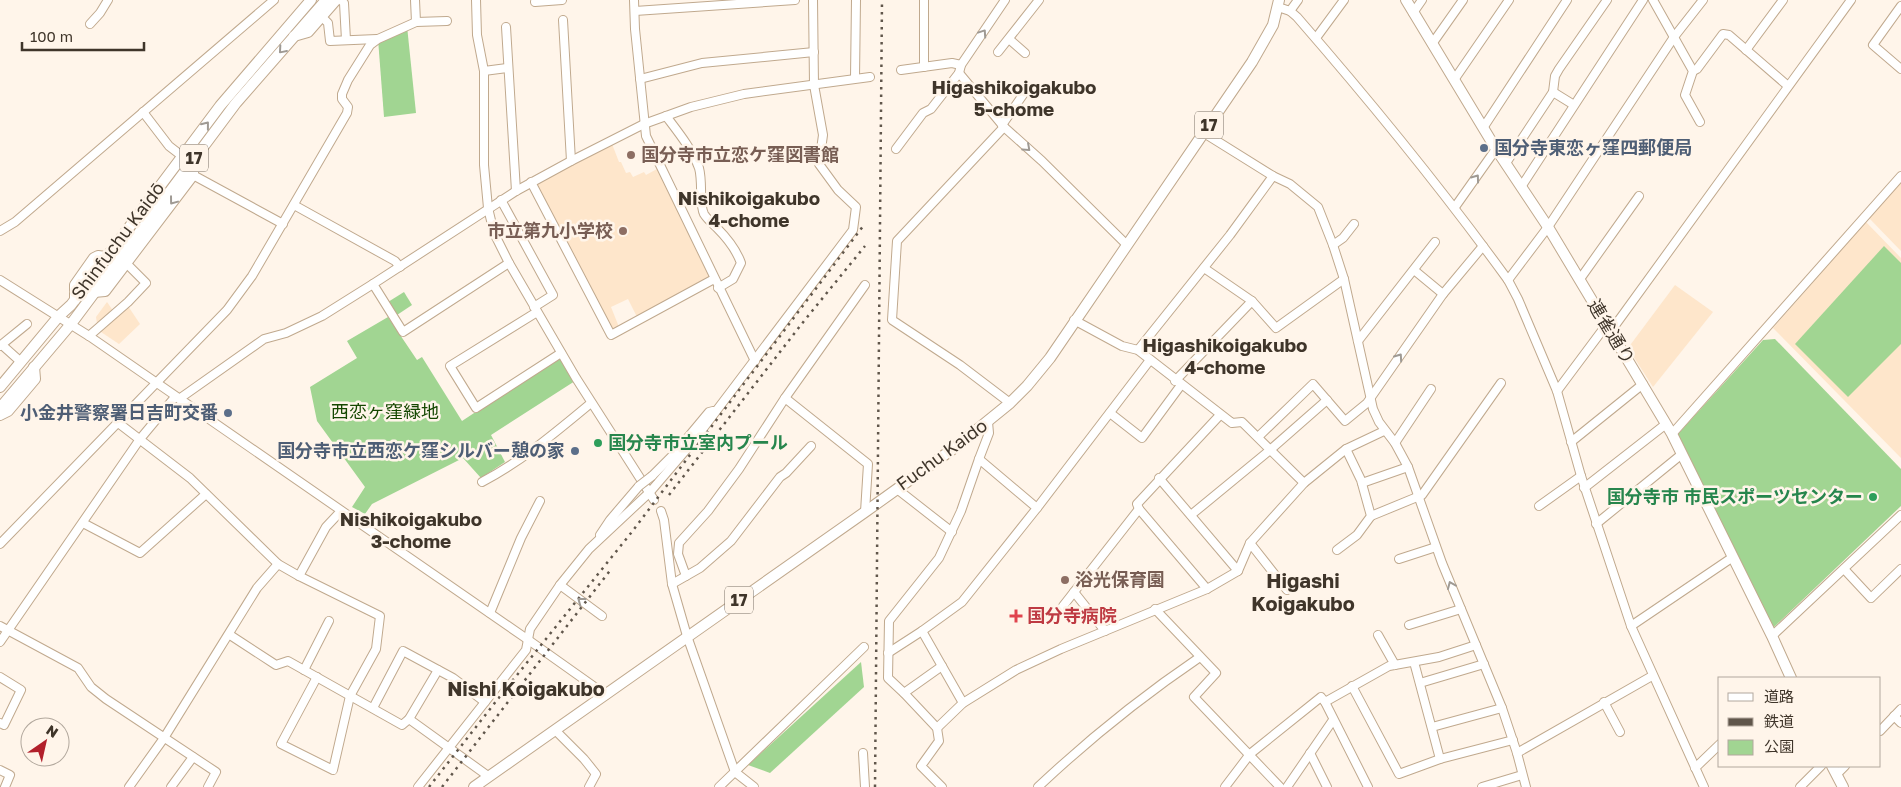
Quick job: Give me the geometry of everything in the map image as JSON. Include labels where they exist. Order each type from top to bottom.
[{"type":"main road","name":"Shinfuchu Kaidō","points":[[0,388],[74,300],[182,156],[248,73],[310,0]]},
{"type":"main road","name":"Shinfuchu Kaidō","points":[[0,408],[71,324],[236,103],[326,0]]},
{"type":"main road","points":[[294,36],[308,32],[336,0]]},
{"type":"main road","name":"連雀通り","points":[[1406,0],[1496,149],[1580,279],[1672,434],[1791,677]]},
{"type":"main road","name":"Fuchu Kaido","points":[[474,787],[606,696],[687,636],[865,512],[988,422],[1010,403],[1050,358],[1074,320],[1204,133],[1264,42],[1279,4]]},
{"type":"main road","points":[[94,292],[105,291],[193,175],[193,160]]},
{"type":"main road","name":"Shinfuchu Kaidō","points":[[0,399],[60,328],[71,324]]},
{"type":"main road","points":[[0,415],[8,411],[35,379],[34,366]]},
{"type":"main road","points":[[1835,770],[1843,787]]},
{"type":"street","points":[[90,24],[108,0]]},
{"type":"street","points":[[0,231],[15,222],[274,0]]},
{"type":"street","points":[[341,0],[344,3],[346,40]]},
{"type":"street","points":[[415,0],[416,22]]},
{"type":"street","points":[[476,0],[477,35],[484,71],[484,165],[488,208],[494,233],[509,263],[591,403],[652,496]]},
{"type":"street","points":[[535,2],[562,0]]},
{"type":"street","points":[[634,0],[646,136],[755,361]]},
{"type":"street","points":[[635,11],[727,2],[795,0]]},
{"type":"street","points":[[592,547],[652,496],[853,230],[856,207],[838,190],[819,164],[823,135],[814,85],[813,0]]},
{"type":"street","points":[[855,78],[856,0]]},
{"type":"street","points":[[924,0],[924,67]]},
{"type":"street","points":[[896,149],[923,113],[931,109],[960,69],[1005,0]]},
{"type":"street","points":[[998,52],[1039,0]]},
{"type":"street","points":[[1290,11],[1298,0]]},
{"type":"street","points":[[1316,38],[1344,0]]},
{"type":"street","points":[[1413,13],[1422,0]]},
{"type":"street","points":[[1432,44],[1463,0]]},
{"type":"street","points":[[1454,80],[1509,0]]},
{"type":"street","points":[[1483,128],[1567,0]]},
{"type":"street","points":[[1506,164],[1553,92],[1555,76],[1607,0]]},
{"type":"street","points":[[1521,187],[1642,0]]},
{"type":"street","points":[[1653,0],[1692,71],[1685,95],[1700,122]]},
{"type":"street","points":[[1508,280],[1548,227],[1674,37],[1703,0]]},
{"type":"street","points":[[1746,50],[1783,0]]},
{"type":"street","points":[[1557,392],[1609,327],[1851,0]]},
{"type":"street","points":[[1279,4],[1290,11],[1316,38],[1455,207],[1508,280],[1518,299],[1557,392],[1584,488],[1631,626],[1652,676],[1704,787]]},
{"type":"street","points":[[1901,6],[1873,45],[1901,69]]},
{"type":"street","points":[[322,16],[328,23],[330,42],[378,39]]},
{"type":"street","points":[[563,20],[570,161]]},
{"type":"street","points":[[0,544],[227,310],[252,276],[347,113],[348,107],[342,99],[342,94],[365,52],[378,39],[416,22],[448,21]]},
{"type":"street","points":[[506,27],[516,191]]},
{"type":"street","points":[[1692,71],[1697,69],[1723,34],[1729,35],[1788,86]]},
{"type":"street","points":[[1008,39],[1025,52]]},
{"type":"street","points":[[640,79],[702,63],[814,52]]},
{"type":"street","points":[[901,70],[952,63],[960,69],[1003,126],[1042,161],[1127,245]]},
{"type":"street","points":[[484,71],[507,68]]},
{"type":"street","points":[[0,642],[140,439],[177,398],[264,339],[286,333],[322,316],[516,191],[570,161],[644,124],[744,94],[870,77]]},
{"type":"street","points":[[1010,403],[960,365],[892,320],[896,241],[1003,126],[1027,89]]},
{"type":"street","points":[[1553,92],[1574,105]]},
{"type":"street","points":[[143,112],[170,146],[182,156]]},
{"type":"street","points":[[666,116],[690,150],[699,169],[704,214],[726,236],[737,252],[741,263],[734,279],[718,288]]},
{"type":"street","points":[[1204,133],[1273,176],[1290,184],[1318,207],[1344,279],[1376,416],[1408,467],[1436,547],[1502,708],[1517,752],[1526,787]]},
{"type":"street","points":[[1455,207],[1496,149]]},
{"type":"street","points":[[193,175],[283,224]]},
{"type":"street","points":[[1138,350],[1204,268],[1273,176]]},
{"type":"street","points":[[1672,434],[1901,176]]},
{"type":"street","points":[[532,182],[611,335],[714,279]]},
{"type":"street","points":[[1580,279],[1639,196]]},
{"type":"street","points":[[501,200],[553,295],[536,309],[450,366],[476,408],[561,352]]},
{"type":"street","points":[[294,205],[395,261],[400,266]]},
{"type":"street","points":[[1333,245],[1343,238],[1354,224]]},
{"type":"street","points":[[1358,341],[1435,242]]},
{"type":"street","points":[[1258,437],[1313,384],[1345,420],[1367,403],[1443,294],[1484,246]]},
{"type":"street","points":[[89,336],[128,302],[146,282],[126,263]]},
{"type":"street","points":[[373,284],[403,332],[509,263]]},
{"type":"street","points":[[1204,268],[1252,302],[1276,328],[1344,279]]},
{"type":"street","points":[[1414,270],[1443,294]]},
{"type":"street","points":[[0,280],[89,336],[527,638],[606,696]]},
{"type":"street","points":[[686,576],[678,554],[679,543],[708,511],[739,469],[785,398],[865,284]]},
{"type":"street","points":[[1110,413],[1142,438],[1178,383],[1252,302]]},
{"type":"street","points":[[1074,320],[1122,346],[1138,350],[1220,415],[1232,423],[1242,422],[1304,484]]},
{"type":"street","points":[[21,362],[1,345],[27,324]]},
{"type":"street","points":[[888,653],[962,602],[1037,508],[1150,360]]},
{"type":"street","points":[[1337,550],[1357,535],[1371,516],[1422,495],[1501,383]]},
{"type":"street","points":[[1571,442],[1643,384]]},
{"type":"street","points":[[1394,443],[1431,389]]},
{"type":"street","points":[[785,398],[868,464],[865,512]]},
{"type":"street","points":[[1191,515],[1327,400]]},
{"type":"street","points":[[482,482],[502,472],[541,445],[591,403]]},
{"type":"street","points":[[418,787],[526,650],[530,629],[560,585],[592,547],[610,520],[639,486],[674,454],[709,412],[716,411]]},
{"type":"street","points":[[1207,589],[1139,510],[1136,504],[1220,415]]},
{"type":"street","points":[[117,422],[190,478],[278,564],[380,616],[376,648],[350,696],[333,770],[281,744],[317,677]]},
{"type":"street","points":[[942,787],[921,766],[939,741],[937,728],[904,692],[888,678],[889,621],[931,570],[952,532],[989,433],[988,422]]},
{"type":"street","points":[[1584,488],[1666,424]]},
{"type":"street","points":[[937,728],[963,703],[1016,670],[1207,589],[1238,571],[1250,543],[1304,484],[1346,449],[1384,431]]},
{"type":"street","points":[[672,584],[700,568],[731,541],[780,477],[811,446]]},
{"type":"street","points":[[1346,449],[1362,483],[1371,516]]},
{"type":"street","points":[[1596,524],[1682,454]]},
{"type":"street","points":[[979,460],[1037,508]]},
{"type":"street","points":[[1362,483],[1408,467]]},
{"type":"street","points":[[1539,506],[1581,476]]},
{"type":"street","points":[[1159,478],[1238,571]]},
{"type":"street","points":[[897,489],[952,532]]},
{"type":"street","points":[[83,523],[140,553],[206,494]]},
{"type":"street","points":[[490,613],[521,538],[540,501]]},
{"type":"street","points":[[1064,606],[1139,510]]},
{"type":"street","points":[[299,576],[326,527],[341,511]]},
{"type":"street","points":[[660,511],[664,520],[672,584],[687,636],[735,772],[754,787]]},
{"type":"street","points":[[1772,636],[1900,519]]},
{"type":"street","points":[[1250,543],[1287,590]]},
{"type":"street","points":[[1399,559],[1436,547]]},
{"type":"street","points":[[1631,626],[1733,557]]},
{"type":"street","points":[[129,787],[164,738],[258,588],[278,564]]},
{"type":"street","points":[[1844,569],[1871,598],[1901,569]]},
{"type":"street","points":[[560,585],[602,616]]},
{"type":"street","points":[[1074,592],[1105,631]]},
{"type":"street","points":[[1409,624],[1461,609]]},
{"type":"street","points":[[1155,610],[1216,673],[1194,697],[1280,787]]},
{"type":"street","points":[[304,670],[329,621]]},
{"type":"street","points":[[0,626],[78,668],[90,687],[216,772],[208,787]]},
{"type":"street","points":[[922,631],[963,703]]},
{"type":"street","points":[[230,635],[276,665],[288,661],[402,725],[409,719],[438,670]]},
{"type":"street","points":[[1378,635],[1395,665]]},
{"type":"street","points":[[1325,702],[1352,686],[1395,665],[1438,657],[1476,645]]},
{"type":"street","points":[[719,787],[864,647]]},
{"type":"street","points":[[373,708],[403,651],[453,678],[485,702]]},
{"type":"street","points":[[1038,787],[1079,749],[1151,690],[1200,658]]},
{"type":"street","points":[[1414,662],[1440,759]]},
{"type":"street","points":[[1420,683],[1484,664]]},
{"type":"street","points":[[904,692],[942,666]]},
{"type":"street","points":[[1517,752],[1652,676]]},
{"type":"street","points":[[0,677],[21,690],[4,725],[0,723]]},
{"type":"street","points":[[1352,686],[1399,774],[1440,759],[1513,740]]},
{"type":"street","points":[[1226,787],[1250,754],[1321,698],[1325,702],[1368,787]]},
{"type":"street","points":[[1604,702],[1620,732]]},
{"type":"street","points":[[1432,727],[1502,708]]},
{"type":"street","points":[[1881,730],[1901,709]]},
{"type":"street","points":[[1894,716],[1901,723]]},
{"type":"street","points":[[409,719],[488,776]]},
{"type":"street","points":[[1287,787],[1333,720]]},
{"type":"street","points":[[555,730],[596,774],[589,787]]},
{"type":"street","points":[[1695,768],[1718,746]]},
{"type":"street","points":[[863,753],[865,787]]},
{"type":"street","points":[[1310,753],[1327,787]]},
{"type":"street","points":[[171,787],[193,757]]},
{"type":"street","points":[[1800,787],[1820,767]]},
{"type":"street","points":[[0,770],[10,775],[6,787]]},
{"type":"street","points":[[1482,787],[1522,775]]},
{"type":"shaded area","name":"市立第九小学校","points":[[612,144],[619,162],[621,162],[626,173],[630,172],[633,177],[644,172],[646,175],[657,169],[709,276],[708,280],[637,317],[628,299],[611,307],[619,327],[614,330],[610,329],[536,187],[537,184]]},
{"type":"shaded area","points":[[1901,182],[1901,251],[1869,218]]},
{"type":"shaded area","points":[[1866,222],[1901,258],[1901,458],[1773,328]]},
{"type":"shaded area","points":[[1675,285],[1713,312],[1653,387],[1628,348]]},
{"type":"shaded area","points":[[107,302],[116,315],[128,306],[140,324],[119,344],[98,330],[96,317]]},
{"type":"green space","points":[[407,26],[416,113],[384,117],[378,39]]},
{"type":"green space","points":[[1884,246],[1901,263],[1901,344],[1848,397],[1795,344]]},
{"type":"green space","points":[[404,292],[412,305],[397,315],[388,302]]},
{"type":"green space","name":"西恋ヶ窪緑地","points":[[388,317],[417,360],[422,357],[462,421],[557,358],[562,361],[575,381],[491,435],[505,462],[481,478],[463,458],[372,504],[365,514],[352,507],[365,487],[317,421],[310,387],[357,358],[347,341]]},
{"type":"green space","points":[[1775,339],[1901,469],[1901,506],[1773,628],[1678,434],[1763,340]]},
{"type":"green space","points":[[861,662],[864,687],[770,773],[748,765]]},
{"type":"railway","points":[[875,787],[882,0]]},
{"type":"railway","points":[[429,787],[631,533],[864,225]]},
{"type":"railway","points":[[669,495],[804,321],[865,246]]},
{"type":"railway","points":[[442,787],[612,568]]},
{"type":"place","name":"国分寺東恋ヶ窪四郵便局","points":[[1484,148]]},
{"type":"place","name":"国分寺市立恋ケ窪図書館","points":[[631,155]]},
{"type":"place","name":"市立第九小学校","points":[[623,231]]},
{"type":"place","name":"小金井警察署日吉町交番","points":[[228,413]]},
{"type":"place","name":"国分寺市立室内プール","points":[[598,443]]},
{"type":"place","name":"国分寺市立西恋ケ窪シルバー憩の家","points":[[575,451]]},
{"type":"place","name":"国分寺市 市民スポーツセンター","points":[[1873,497]]},
{"type":"place","name":"浴光保育園","points":[[1065,580]]},
{"type":"place","name":"国分寺病院","points":[[1016,616]]},
{"type":"district","name":"Higashikoigakubo 5-chome","points":[[1014,98]]},
{"type":"district","name":"Nishikoigakubo 4-chome","points":[[749,209]]},
{"type":"district","name":"Higashikoigakubo 4-chome","points":[[1225,356]]},
{"type":"district","name":"Nishikoigakubo 3-chome","points":[[411,530]]},
{"type":"district","name":"Higashi Koigakubo","points":[[1303,592]]},
{"type":"district","name":"Nishi Koigakubo","points":[[526,689]]}]
